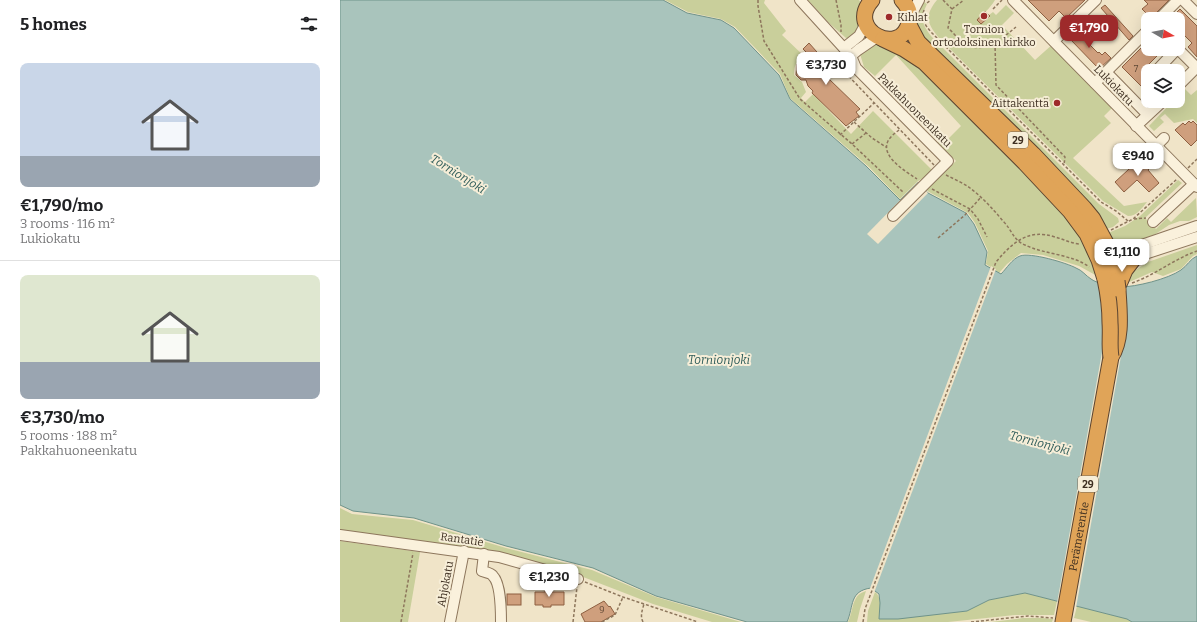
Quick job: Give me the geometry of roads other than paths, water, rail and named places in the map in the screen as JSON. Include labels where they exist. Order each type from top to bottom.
[{"type":"highway","name":"29","points":[[902,0],[908,8],[909,21],[918,42],[1033,154],[1093,219],[1100,231],[1111,272]]},
{"type":"highway","points":[[866,23],[865,13],[867,2]]},
{"type":"highway","points":[[880,38],[892,39],[900,35],[909,21]]},
{"type":"highway","name":"29","points":[[866,23],[871,33],[904,49],[924,62],[1025,163],[1080,224],[1111,272]]},
{"type":"highway","points":[[1111,272],[1125,270],[1135,258]]},
{"type":"highway","name":"Perämerentie","points":[[1062,618],[1111,357],[1109,347],[1111,272]]},
{"type":"street","name":"Pakkahuoneenkatu","points":[[800,0],[851,56],[856,68],[948,161],[893,216]]},
{"type":"street","points":[[909,21],[919,0]]},
{"type":"street","name":"Lukiokatu","points":[[1014,0],[1195,185]]},
{"type":"street","points":[[1166,12],[1178,0]]},
{"type":"street","points":[[1183,0],[1197,14]]},
{"type":"street","points":[[1054,41],[1093,1]]},
{"type":"street","points":[[844,48],[859,36],[866,23]]},
{"type":"street","points":[[1095,83],[1141,37]]},
{"type":"street","points":[[851,56],[858,50],[880,38]]},
{"type":"street","points":[[1163,64],[1170,56]]},
{"type":"street","points":[[1185,56],[1197,67],[1185,79]]},
{"type":"street","points":[[1106,72],[1147,114]]},
{"type":"street","points":[[1136,126],[1154,108]]},
{"type":"street","points":[[1156,146],[1164,138]]},
{"type":"street","points":[[1153,222],[1195,185]]},
{"type":"street","points":[[1111,272],[1197,226]]},
{"type":"street","points":[[1135,258],[1197,237]]},
{"type":"street","name":"Rantatie","points":[[340,535],[499,556],[578,579]]},
{"type":"street","name":"Ahjokatu","points":[[450,622],[464,551]]},
{"type":"street","points":[[484,554],[482,571],[492,574],[495,577],[500,596],[502,622]]},
{"type":"water","name":"Tornionjoki","points":[[340,0],[663,0],[687,13],[721,20],[734,28],[779,75],[790,99],[866,166],[900,200],[918,182],[928,193],[966,213],[974,224],[987,252],[985,265],[1001,274],[1017,257],[1032,255],[1071,266],[1080,270],[1094,281],[1116,287],[1127,287],[1152,282],[1175,273],[1185,267],[1197,256],[1197,622],[1132,622],[1127,619],[1025,593],[989,600],[967,611],[898,619],[879,619],[879,594],[871,588],[859,592],[853,600],[847,622],[747,622],[656,596],[593,568],[506,546],[414,518],[353,511],[340,505]]},
{"type":"place","name":"Tornion ortodoksinen kirkko","points":[[984,16]]},
{"type":"place","name":"Kihlat","points":[[889,17]]},
{"type":"place","name":"Aittakenttä","points":[[1057,103]]}]
